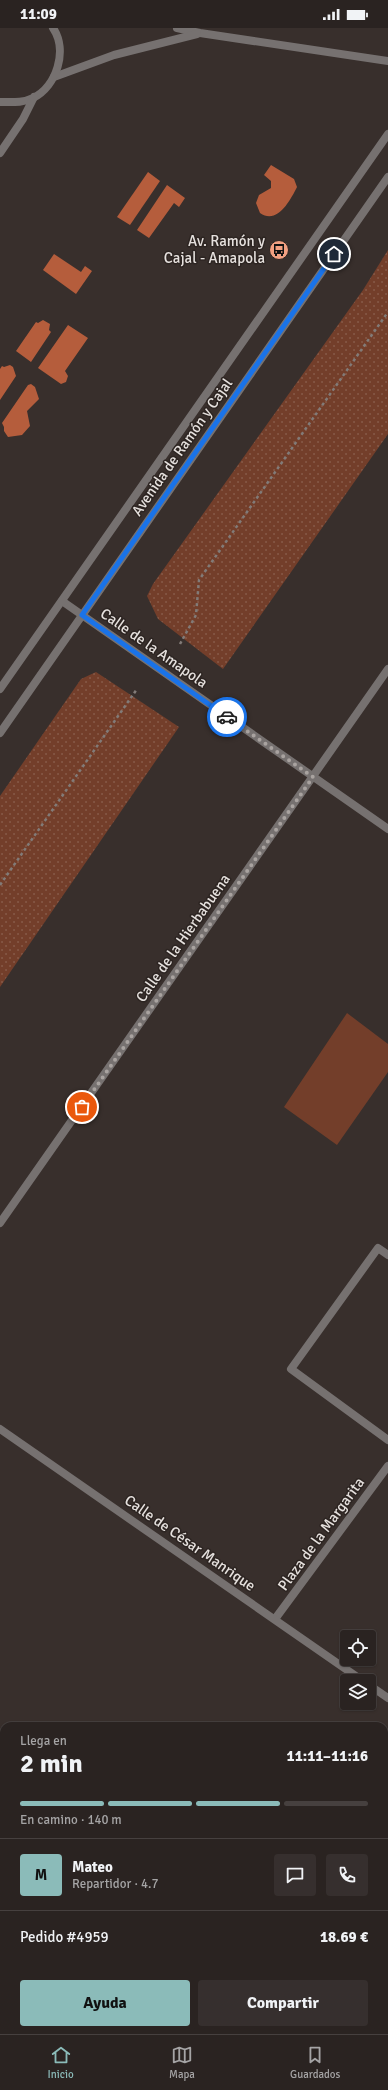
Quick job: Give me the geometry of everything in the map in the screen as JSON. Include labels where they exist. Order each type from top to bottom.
[{"type":"street","points":[[0,102],[17,103],[34,98],[46,88],[54,77],[61,55],[56,33],[53,28]]},
{"type":"street","points":[[177,28],[200,33],[388,61]]},
{"type":"street","points":[[54,77],[114,55],[200,33]]},
{"type":"street","points":[[0,153],[23,120],[34,98]]},
{"type":"street","name":"Avenida de Ramón y Cajal","points":[[0,689],[388,134]]},
{"type":"street","name":"Avenida de Ramón y Cajal","points":[[0,733],[388,177]]},
{"type":"street","name":"Calle de la Amapola","points":[[62,601],[388,829]]},
{"type":"street","name":"Calle de la Hierbabuena","points":[[0,1224],[388,669]]},
{"type":"street","points":[[388,1255],[378,1248],[291,1369],[388,1440]]},
{"type":"street","name":"Calle de César Manrique","points":[[0,1429],[354,1674]]},
{"type":"street","name":"Plaza de la Margarita","points":[[275,1619],[388,1466]]},
{"type":"street","points":[[376,1690],[388,1698]]},
{"type":"path","points":[[180,644],[196,616],[199,580],[388,312]]},
{"type":"path","points":[[0,885],[137,689]]},
{"type":"shaded area","points":[[271,165],[294,179],[297,187],[291,199],[282,210],[272,216],[266,216],[260,213],[256,203],[259,195],[271,188],[271,181],[264,175]]},
{"type":"shaded area","points":[[148,172],[160,181],[130,225],[117,217]]},
{"type":"shaded area","points":[[167,185],[185,198],[179,207],[174,203],[149,238],[137,230]]},
{"type":"shaded area","points":[[388,250],[388,434],[223,669],[158,619],[147,596],[153,584],[363,290]]},
{"type":"shaded area","points":[[54,254],[81,272],[85,266],[92,271],[76,294],[43,270]]},
{"type":"shaded area","points":[[43,320],[50,324],[49,330],[51,332],[31,362],[16,351],[36,322],[38,323]]},
{"type":"shaded area","points":[[68,325],[88,338],[65,371],[68,376],[66,382],[61,384],[38,368]]},
{"type":"shaded area","points":[[10,365],[13,367],[16,376],[0,400],[0,369],[2,366],[4,367]]},
{"type":"shaded area","points":[[31,384],[35,387],[39,399],[27,411],[30,426],[22,435],[8,437],[4,431],[2,423],[28,385]]},
{"type":"shaded area","points":[[96,672],[179,727],[0,987],[0,796],[81,679]]},
{"type":"shaded area","points":[[347,1013],[388,1044],[388,1072],[337,1145],[284,1107]]},
{"type":"way so far","points":[[82,1107],[313,777],[227,717]]},
{"type":"place","name":"Av. Ramón y Cajal - Amapola","points":[[279,250]]},
{"type":"route","points":[[227,717],[82,615],[334,254]]}]
